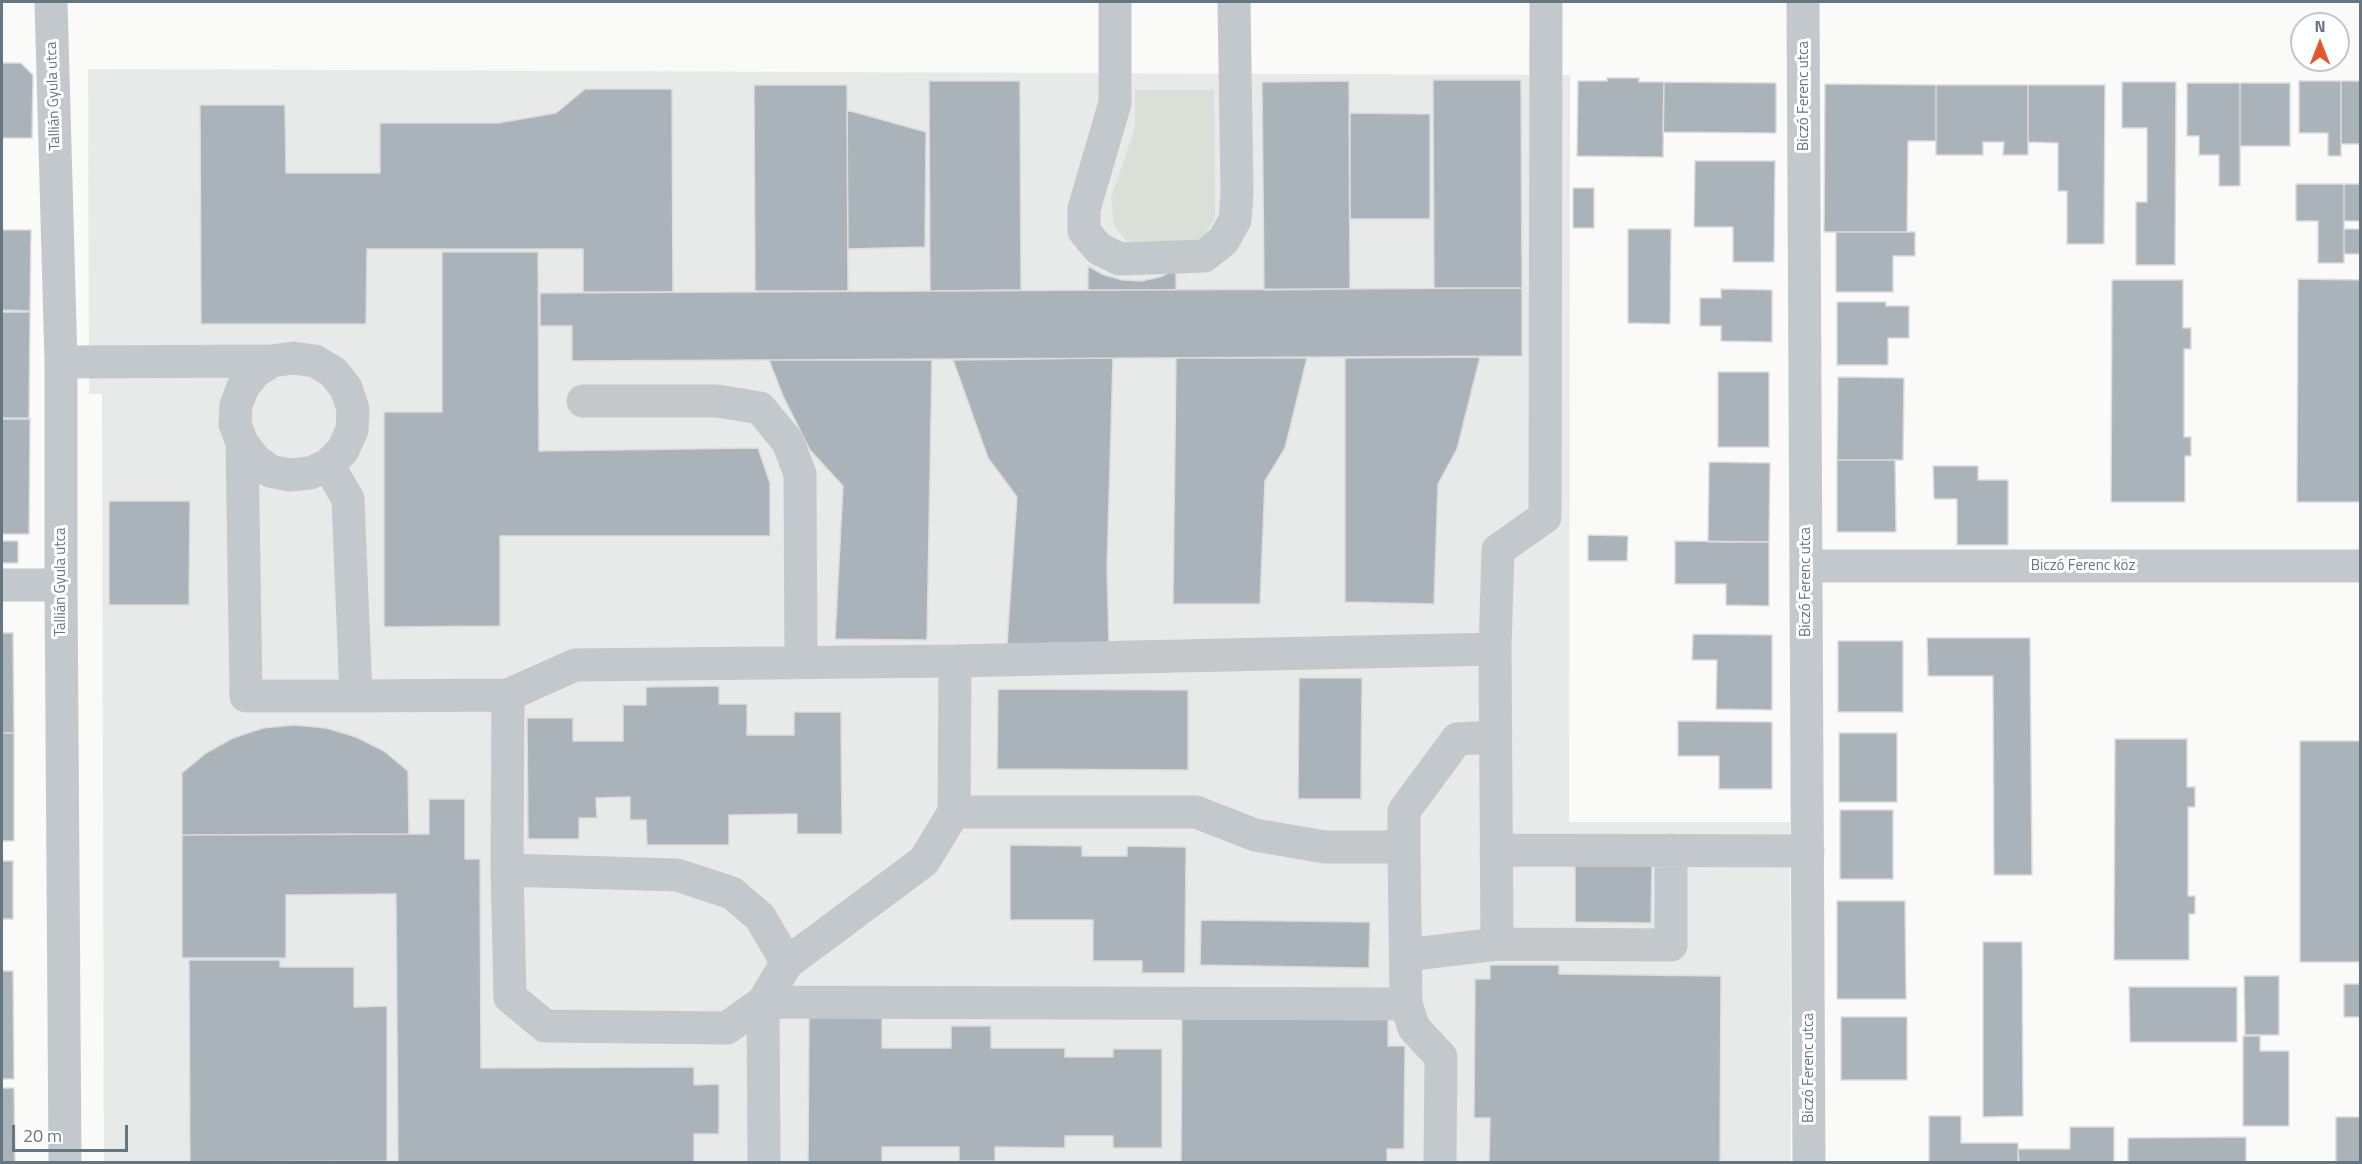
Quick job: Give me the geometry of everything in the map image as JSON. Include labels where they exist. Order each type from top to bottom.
[{"type":"street","name":"Tallián Gyula utca","points":[[51,2],[62,362],[61,585],[65,1162]]},
{"type":"street","points":[[1115,2],[1115,103],[1084,209],[1083,231],[1099,249],[1120,259],[1204,256],[1223,241],[1235,220],[1237,194],[1234,2]]},
{"type":"street","points":[[1497,944],[1495,649],[1498,550],[1545,517],[1546,2]]},
{"type":"street","name":"Biczó Ferenc utca","points":[[1803,2],[1809,1162]]},
{"type":"street","points":[[62,362],[272,362],[293,358],[315,361],[333,372],[346,388],[353,409],[352,430],[343,450],[328,465],[310,473],[290,475],[270,471],[254,459],[242,443],[235,424],[236,405],[243,387],[255,372],[272,362]]},
{"type":"street","points":[[583,401],[717,401],[760,408],[788,442],[800,474],[801,662]]},
{"type":"street","points":[[242,443],[246,696],[508,695],[575,665],[955,661],[1495,649]]},
{"type":"street","points":[[328,465],[348,499],[356,696]]},
{"type":"street","name":"Biczó Ferenc köz","points":[[1806,566],[2361,566]]},
{"type":"street","points":[[2,585],[61,585]]},
{"type":"street","points":[[508,695],[507,870],[510,998],[545,1026],[727,1028],[763,1002],[787,963],[924,861],[954,812],[955,661]]},
{"type":"street","points":[[1440,1162],[1441,1057],[1414,1028],[1406,1004],[1404,811],[1457,739],[1495,737]]},
{"type":"street","points":[[954,812],[1196,812],[1255,835],[1324,847],[1404,847]]},
{"type":"street","points":[[1496,850],[1808,851]]},
{"type":"street","points":[[1406,955],[1497,944],[1671,945],[1671,850]]},
{"type":"street","points":[[507,870],[676,875],[732,893],[760,916],[787,963]]},
{"type":"street","points":[[763,1002],[1406,1004]]},
{"type":"street","points":[[763,1002],[764,1162]]},
{"type":"shaded area","points":[[88,69],[1570,75],[1569,822],[1790,822],[1791,1162],[104,1162],[102,394],[89,394]]},
{"type":"shaded area","points":[[1135,90],[1214,90],[1215,218],[1204,235],[1187,245],[1148,247],[1127,241],[1114,226],[1111,198],[1135,128]]},
{"type":"building","points":[[2,63],[21,63],[33,75],[32,138],[2,138]]},
{"type":"building","points":[[1607,78],[1639,78],[1639,82],[1664,82],[1663,157],[1577,156],[1578,81],[1607,81]]},
{"type":"building","points":[[1433,80],[1521,80],[1522,288],[1434,288]]},
{"type":"building","points":[[929,81],[1020,81],[1021,290],[930,291]]},
{"type":"building","points":[[1349,81],[1350,289],[1264,290],[1262,82]]},
{"type":"building","points":[[2299,81],[2341,81],[2341,156],[2328,156],[2328,133],[2299,133]]},
{"type":"building","points":[[2341,81],[2360,81],[2360,144],[2341,144]]},
{"type":"building","points":[[1664,82],[1776,83],[1776,133],[1663,132]]},
{"type":"building","points":[[2122,82],[2176,82],[2175,265],[2136,265],[2136,202],[2147,202],[2147,128],[2122,128]]},
{"type":"building","points":[[2187,83],[2240,83],[2240,186],[2219,186],[2219,155],[2199,155],[2199,136],[2187,136]]},
{"type":"building","points":[[2240,83],[2290,83],[2290,146],[2240,146]]},
{"type":"building","points":[[1825,84],[1936,85],[1936,141],[1908,141],[1907,232],[1824,232]]},
{"type":"building","points":[[754,85],[847,85],[848,291],[755,291]]},
{"type":"building","points":[[1936,85],[2028,85],[2028,155],[2003,155],[2004,142],[1983,142],[1983,155],[1936,155]]},
{"type":"building","points":[[2028,85],[2105,85],[2104,244],[2067,244],[2067,191],[2058,191],[2058,143],[2028,142]]},
{"type":"building","points":[[585,89],[672,89],[673,292],[583,292],[583,249],[367,249],[366,324],[201,324],[200,105],[285,105],[286,173],[380,173],[380,123],[498,123],[556,113]]},
{"type":"building","points":[[847,110],[926,132],[925,247],[848,249]]},
{"type":"building","points":[[1350,113],[1430,114],[1430,219],[1350,219]]},
{"type":"building","points":[[1695,161],[1775,161],[1774,262],[1733,262],[1733,227],[1694,227]]},
{"type":"building","points":[[2296,184],[2344,184],[2344,263],[2318,263],[2318,221],[2296,221]]},
{"type":"building","points":[[2344,184],[2360,184],[2360,221],[2344,221]]},
{"type":"building","points":[[1573,188],[1594,188],[1594,228],[1573,228]]},
{"type":"building","points":[[1628,229],[1671,229],[1670,324],[1628,323]]},
{"type":"building","points":[[2344,229],[2360,229],[2360,254],[2344,254]]},
{"type":"building","points":[[2,230],[31,230],[30,311],[2,310]]},
{"type":"building","points":[[1836,232],[1915,232],[1915,256],[1893,256],[1893,292],[1836,292]]},
{"type":"building","points":[[442,252],[538,252],[539,451],[758,448],[770,483],[770,536],[500,536],[500,626],[384,627],[384,412],[442,412]]},
{"type":"building","points":[[1088,266],[1104,275],[1123,280],[1141,281],[1160,277],[1176,269],[1176,290],[1088,290]]},
{"type":"building","points":[[2298,279],[2360,280],[2360,502],[2297,502]]},
{"type":"building","points":[[2112,280],[2183,280],[2183,328],[2191,328],[2191,349],[2184,349],[2184,437],[2191,437],[2191,456],[2185,456],[2185,502],[2111,502]]},
{"type":"building","points":[[1522,288],[1522,356],[572,361],[572,326],[540,326],[540,293]]},
{"type":"building","points":[[1721,289],[1772,290],[1772,342],[1721,341],[1721,326],[1700,326],[1700,298],[1721,298]]},
{"type":"building","points":[[1837,302],[1886,302],[1886,306],[1909,306],[1909,338],[1888,338],[1888,365],[1837,365]]},
{"type":"building","points":[[2,312],[30,312],[29,418],[2,418]]},
{"type":"building","points":[[1480,357],[1457,449],[1438,484],[1434,604],[1345,602],[1345,358]]},
{"type":"building","points":[[1113,358],[1107,569],[1109,644],[1007,644],[1017,497],[988,458],[953,360]]},
{"type":"building","points":[[1176,358],[1307,358],[1285,448],[1265,481],[1260,604],[1173,604]]},
{"type":"building","points":[[769,360],[932,360],[927,640],[835,639],[843,486],[810,450],[783,396]]},
{"type":"building","points":[[1718,372],[1769,372],[1769,447],[1718,447]]},
{"type":"building","points":[[1838,377],[1904,378],[1903,460],[1837,460]]},
{"type":"building","points":[[2,419],[30,419],[29,534],[2,534]]},
{"type":"building","points":[[1837,460],[1895,460],[1896,532],[1837,532]]},
{"type":"building","points":[[1709,462],[1770,463],[1769,542],[1708,542]]},
{"type":"building","points":[[1933,466],[1978,466],[1978,480],[2008,480],[2008,545],[1957,545],[1957,499],[1934,499]]},
{"type":"building","points":[[109,501],[190,501],[189,605],[109,605]]},
{"type":"building","points":[[1588,535],[1628,536],[1627,561],[1588,561]]},
{"type":"building","points":[[2,541],[18,541],[18,563],[2,563]]},
{"type":"building","points":[[1675,541],[1769,542],[1769,606],[1726,605],[1726,584],[1675,584]]},
{"type":"building","points":[[2,633],[13,633],[14,733],[2,733]]},
{"type":"building","points":[[1693,634],[1772,635],[1772,710],[1716,709],[1717,660],[1692,660]]},
{"type":"building","points":[[1927,638],[2030,638],[2032,875],[1994,875],[1993,676],[1928,676]]},
{"type":"building","points":[[1838,641],[1903,641],[1903,712],[1838,712]]},
{"type":"building","points":[[1299,678],[1362,678],[1361,799],[1298,799]]},
{"type":"building","points":[[719,686],[719,704],[747,704],[747,735],[794,735],[794,712],[841,712],[842,834],[797,834],[797,814],[729,815],[729,845],[647,845],[646,820],[630,820],[630,797],[596,798],[597,818],[579,818],[579,839],[528,839],[527,718],[573,718],[573,741],[623,741],[623,705],[646,705],[646,687]]},
{"type":"building","points":[[998,689],[1188,690],[1188,770],[997,769]]},
{"type":"building","points":[[1678,721],[1772,722],[1772,789],[1719,789],[1719,756],[1678,756]]},
{"type":"building","points":[[294,725],[326,728],[356,737],[384,751],[408,771],[409,834],[182,835],[182,773],[206,753],[233,738],[263,728]]},
{"type":"building","points":[[2,733],[14,733],[14,841],[2,841]]},
{"type":"building","points":[[1839,733],[1897,733],[1897,802],[1839,802]]},
{"type":"building","points":[[2115,739],[2187,739],[2187,787],[2195,787],[2195,807],[2188,807],[2188,896],[2195,896],[2195,914],[2189,914],[2189,960],[2114,960]]},
{"type":"building","points":[[2300,741],[2360,741],[2360,962],[2300,962]]},
{"type":"building","points":[[429,799],[465,799],[465,859],[480,859],[481,1068],[694,1067],[694,1085],[719,1084],[719,1134],[694,1134],[694,1162],[398,1162],[396,894],[286,895],[286,958],[182,958],[182,835],[429,834]]},
{"type":"building","points":[[1840,810],[1893,810],[1893,879],[1840,879]]},
{"type":"building","points":[[1010,845],[1082,846],[1082,856],[1127,856],[1127,846],[1186,847],[1185,973],[1142,973],[1142,961],[1093,961],[1093,920],[1010,920]]},
{"type":"building","points":[[2,861],[13,861],[13,919],[2,919]]},
{"type":"building","points":[[1575,863],[1652,864],[1651,923],[1575,922]]},
{"type":"building","points":[[1837,901],[1905,901],[1906,999],[1837,999]]},
{"type":"building","points":[[1201,920],[1370,922],[1369,968],[1200,965]]},
{"type":"building","points":[[1983,942],[2022,942],[2023,1116],[1983,1117]]},
{"type":"building","points":[[189,960],[280,960],[280,967],[354,967],[354,1007],[387,1006],[387,1161],[190,1162]]},
{"type":"building","points":[[1490,965],[1559,965],[1559,974],[1721,976],[1720,1162],[1489,1162],[1490,1118],[1474,1118],[1475,979],[1490,979]]},
{"type":"building","points":[[2,971],[13,971],[14,1079],[2,1079]]},
{"type":"building","points":[[2244,976],[2279,976],[2279,1035],[2245,1035]]},
{"type":"building","points":[[2344,984],[2360,984],[2360,1017],[2344,1017]]},
{"type":"building","points":[[2129,987],[2237,987],[2237,1042],[2130,1042]]},
{"type":"building","points":[[1182,1010],[1388,1012],[1388,1046],[1405,1046],[1404,1149],[1387,1149],[1387,1162],[1181,1162]]},
{"type":"building","points":[[809,1017],[882,1018],[882,1048],[951,1048],[951,1026],[991,1026],[991,1048],[1065,1048],[1065,1057],[1113,1057],[1113,1049],[1162,1049],[1162,1148],[1113,1148],[1113,1136],[1065,1136],[1065,1148],[995,1147],[995,1161],[959,1161],[959,1147],[882,1147],[882,1162],[808,1162]]},
{"type":"building","points":[[1841,1017],[1907,1017],[1907,1080],[1841,1080]]},
{"type":"building","points":[[2243,1036],[2260,1036],[2260,1051],[2289,1051],[2289,1126],[2243,1126]]},
{"type":"building","points":[[2,1088],[14,1088],[15,1162],[2,1162]]},
{"type":"building","points":[[1929,1116],[1961,1116],[1961,1143],[2018,1143],[2018,1162],[1929,1162]]},
{"type":"building","points":[[2336,1117],[2360,1117],[2360,1162],[2336,1162]]},
{"type":"building","points":[[2070,1127],[2114,1127],[2114,1162],[2019,1162],[2018,1149],[2070,1149]]},
{"type":"building","points":[[2246,1137],[2246,1162],[2128,1162],[2128,1138]]}]
